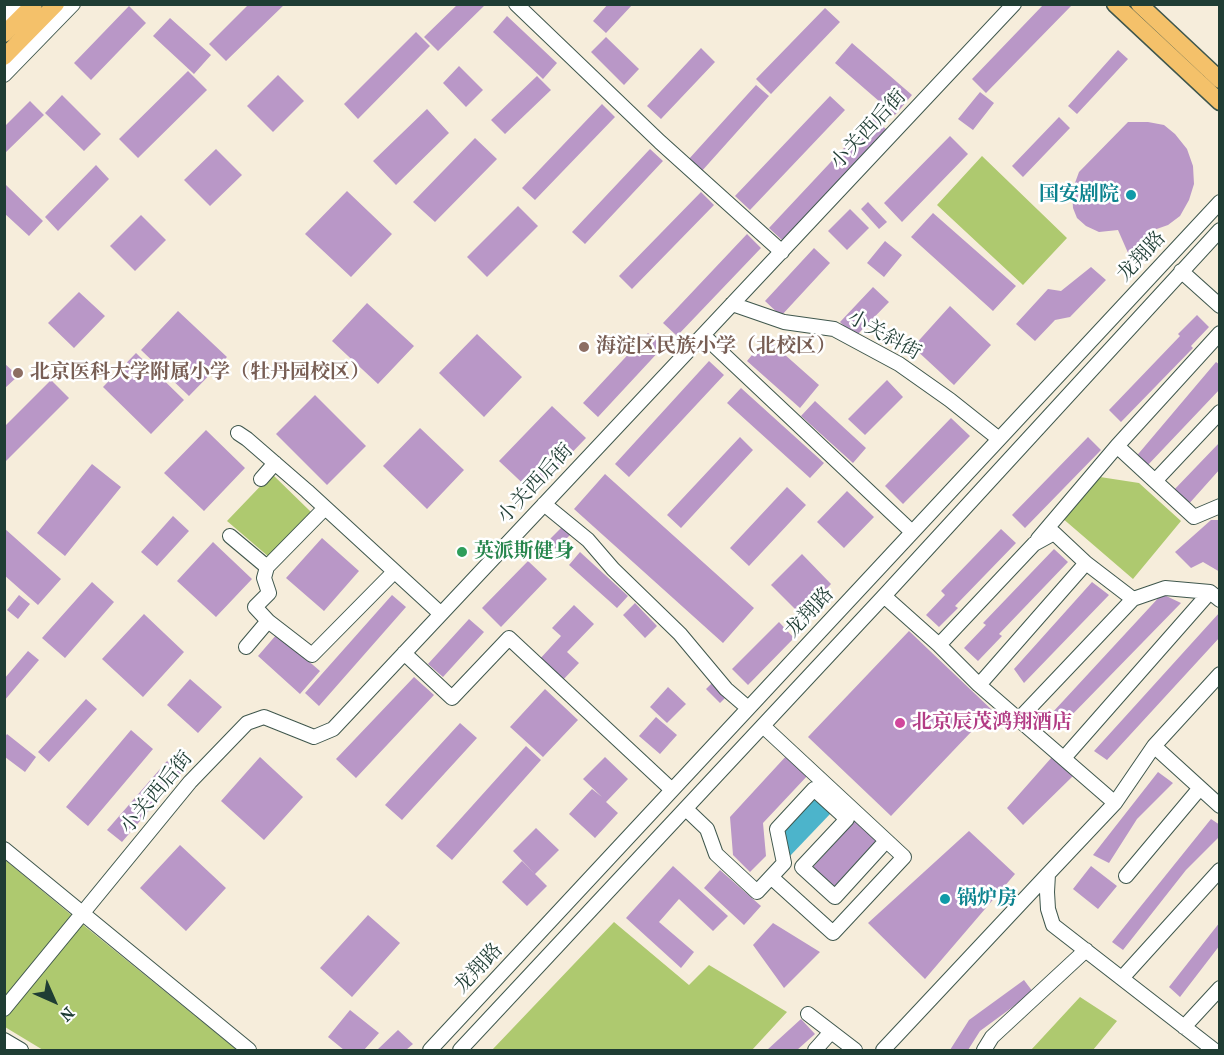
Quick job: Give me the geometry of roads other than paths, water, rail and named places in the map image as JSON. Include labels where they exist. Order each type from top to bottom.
[{"type":"main road","points":[[4,34],[34,4]]},
{"type":"main road","points":[[4,57],[56,4]]},
{"type":"main road","points":[[1115,4],[1220,102]]},
{"type":"main road","points":[[1139,4],[1220,80]]},
{"type":"street","points":[[4,15],[15,4]]},
{"type":"street","points":[[4,75],[73,4]]},
{"type":"street","points":[[516,4],[652,134],[782,252]]},
{"type":"street","name":"小关西后街","points":[[4,1008],[190,783],[247,723],[264,717],[314,737],[333,729],[1014,4]]},
{"type":"street","name":"龙翔路","points":[[430,1050],[1220,202]]},
{"type":"street","name":"龙翔路","points":[[460,1050],[884,596],[1220,230]]},
{"type":"street","points":[[1181,271],[1220,306]]},
{"type":"street","name":"小关斜街","points":[[732,304],[784,322],[834,329],[899,364],[950,400],[999,439]]},
{"type":"street","points":[[939,645],[1034,544],[1117,446],[1220,333]]},
{"type":"street","points":[[703,335],[912,532]]},
{"type":"street","points":[[1155,481],[1220,412]]},
{"type":"street","points":[[238,433],[275,463],[441,614]]},
{"type":"street","points":[[1117,446],[1194,517],[1219,505]]},
{"type":"street","points":[[261,479],[275,463]]},
{"type":"street","points":[[544,504],[588,540],[613,569],[680,634],[726,688],[748,708]]},
{"type":"street","points":[[325,508],[267,567],[264,578],[268,593],[255,607],[268,621],[312,656],[394,572]]},
{"type":"street","points":[[1034,544],[1054,533],[1086,563],[1133,599]]},
{"type":"street","points":[[230,536],[267,567]]},
{"type":"street","points":[[980,685],[1086,563]]},
{"type":"street","points":[[1019,719],[1133,599],[1165,588],[1215,596]]},
{"type":"street","points":[[884,596],[980,685],[1115,803]]},
{"type":"street","points":[[1064,758],[1215,596]]},
{"type":"street","points":[[246,647],[268,621]]},
{"type":"street","points":[[404,653],[452,698],[509,638],[672,790]]},
{"type":"street","points":[[884,1050],[1115,803],[1154,746],[1220,674]]},
{"type":"street","points":[[763,726],[814,779],[904,857],[833,933],[776,876]]},
{"type":"street","points":[[1154,746],[1220,806]]},
{"type":"street","points":[[1126,876],[1200,788]]},
{"type":"street","points":[[686,808],[707,829],[716,854],[757,892],[776,876],[784,863],[777,829],[814,789],[847,819],[802,867],[835,897],[886,841]]},
{"type":"street","points":[[4,849],[249,1050]]},
{"type":"street","points":[[1122,978],[1220,870]]},
{"type":"street","points":[[1048,874],[1048,909],[1053,925],[1184,1027],[1207,1049]]},
{"type":"street","points":[[984,1050],[992,1037],[1086,950]]},
{"type":"street","points":[[1184,1027],[1220,988]]},
{"type":"street","points":[[808,1014],[855,1050]]},
{"type":"street","points":[[815,1050],[831,1032]]},
{"type":"street","points":[[4,1040],[21,1050]]},
{"type":"water","points":[[814,798],[831,813],[789,857],[783,830]]},
{"type":"place","name":"国安剧院","points":[[1131,195]]},
{"type":"place","name":"海淀区民族小学（北校区）","points":[[584,347]]},
{"type":"place","name":"北京医科大学附属小学（牡丹园校区）","points":[[18,373]]},
{"type":"place","name":"英派斯健身","points":[[462,552]]},
{"type":"place","name":"北京辰茂鸿翔酒店","points":[[900,723]]},
{"type":"place","name":"锅炉房","points":[[945,899]]}]
